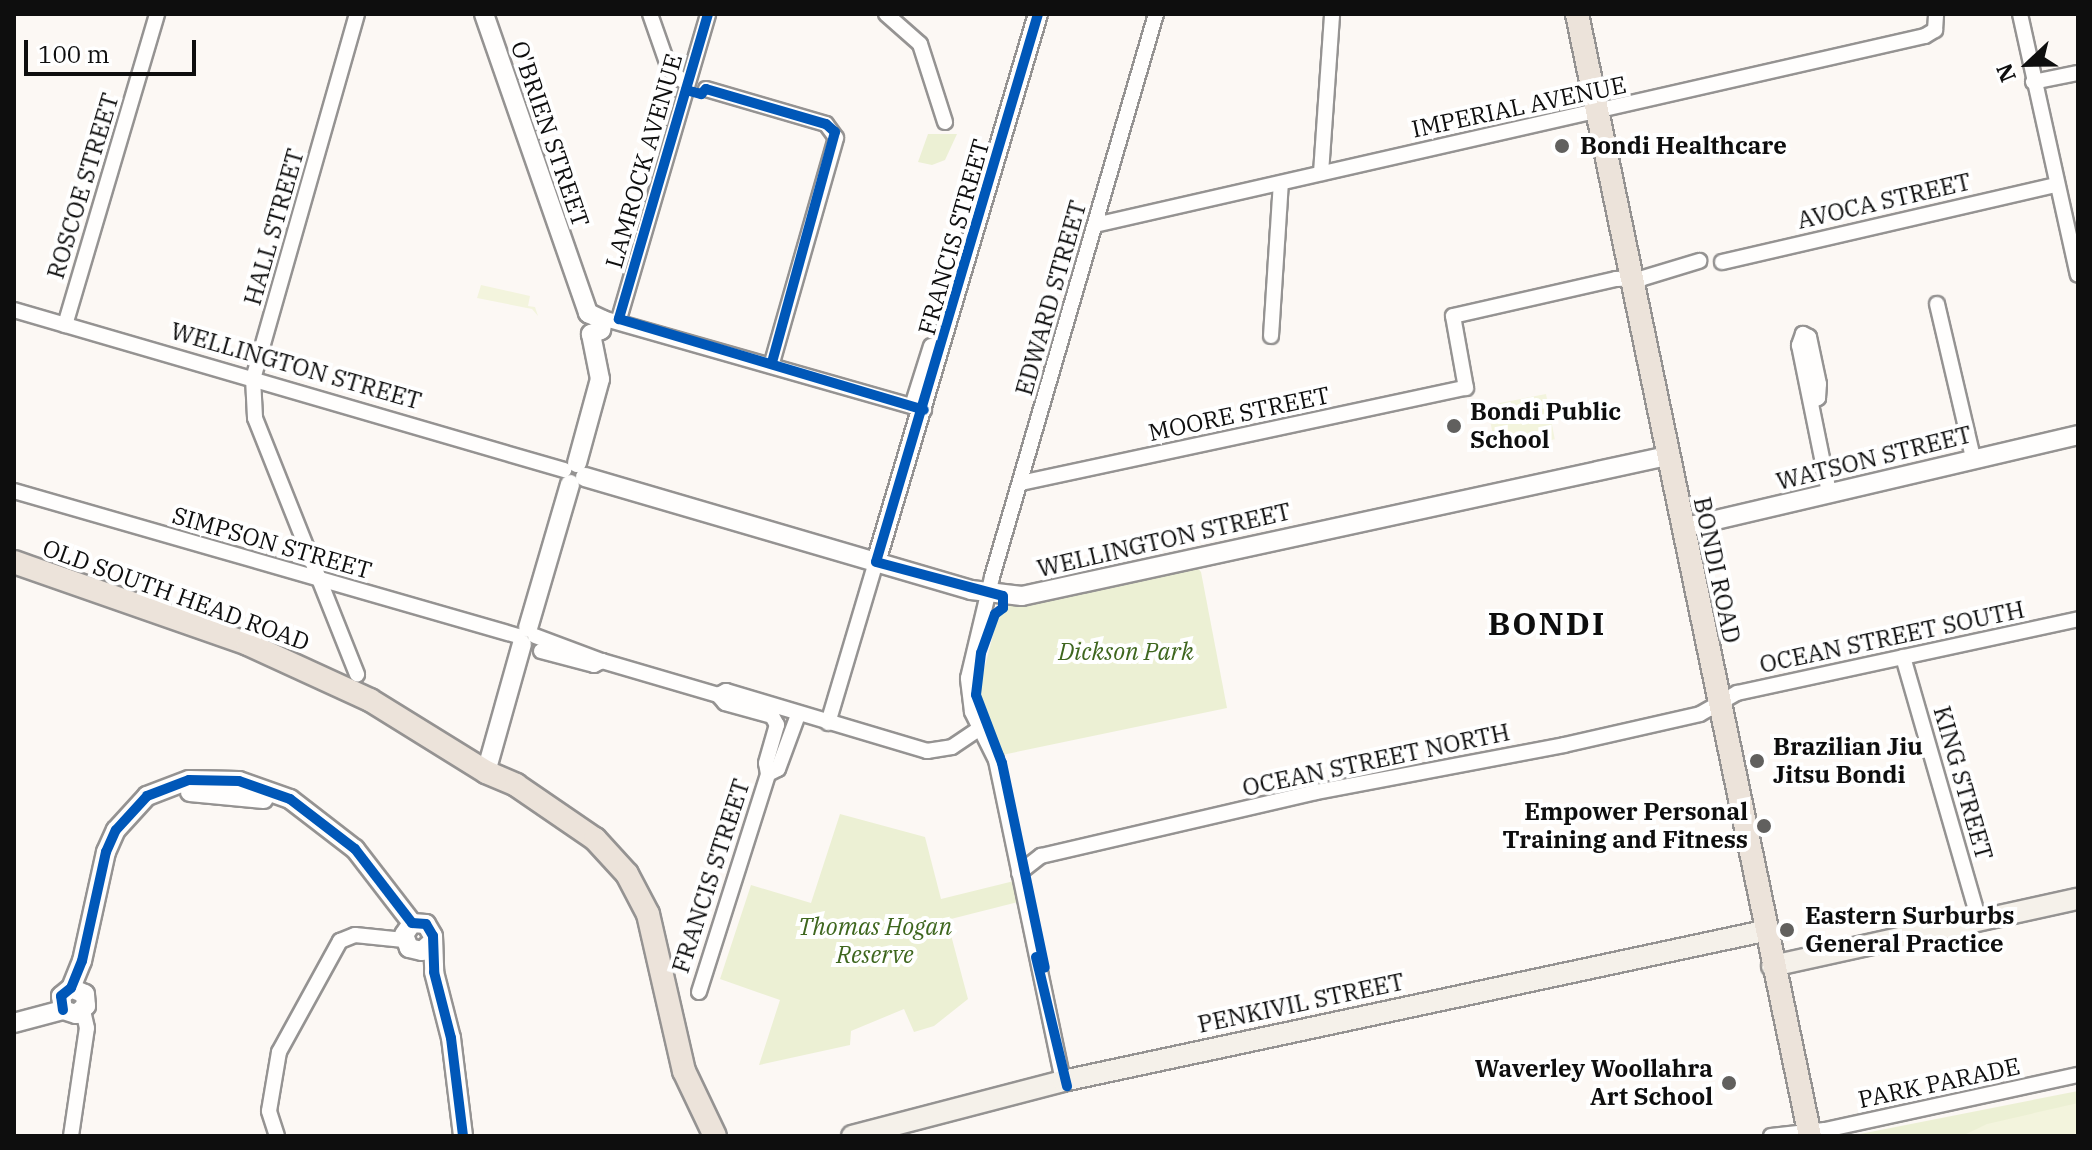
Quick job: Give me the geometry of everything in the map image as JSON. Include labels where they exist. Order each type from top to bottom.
[{"type":"main road","name":"BONDI ROAD","points":[[1577,14],[1764,931],[1809,1133]]},
{"type":"main road","name":"OLD SOUTH HEAD ROAD","points":[[14,562],[272,654],[370,700],[486,772],[597,855],[630,898],[673,1072],[703,1136]]},
{"type":"main road","name":"OLD SOUTH HEAD ROAD","points":[[486,772],[516,785],[580,828],[627,874],[653,930],[688,1085],[715,1136]]},
{"type":"main road","points":[[1772,966],[2078,899]]},
{"type":"main road","name":"PENKIVIL STREET","points":[[852,1136],[1063,1081],[1764,931]]},
{"type":"street","name":"ROSCOE STREET","points":[[65,325],[157,14]]},
{"type":"street","name":"HALL STREET","points":[[357,14],[253,378],[255,418],[357,674]]},
{"type":"street","name":"O'BRIEN STREET","points":[[484,14],[600,321],[600,379],[529,639],[486,772]]},
{"type":"street","points":[[650,14],[667,67],[687,84]]},
{"type":"street","name":"LAMROCK AVENUE","points":[[600,321],[687,84],[708,14]]},
{"type":"street","points":[[886,14],[920,44],[945,122]]},
{"type":"street","name":"FRANCIS STREET","points":[[918,408],[1038,14]]},
{"type":"street","name":"EDWARD STREET","points":[[1063,1081],[996,760],[970,706],[968,678],[989,594],[1156,14]]},
{"type":"street","points":[[1321,173],[1332,14]]},
{"type":"street","name":"IMPERIAL AVENUE","points":[[1095,225],[1928,35],[1937,26],[1936,14]]},
{"type":"street","points":[[2020,14],[2055,185],[2076,254],[2078,275]]},
{"type":"street","points":[[2033,82],[2078,73]]},
{"type":"street","points":[[706,89],[826,124],[836,138],[772,363]]},
{"type":"street","points":[[1271,336],[1281,183]]},
{"type":"street","name":"AVOCA STREET","points":[[1722,262],[2055,185]]},
{"type":"street","points":[[1631,278],[1684,269],[1699,261]]},
{"type":"street","name":"MOORE STREET","points":[[1021,483],[1466,388],[1453,316],[1631,278]]},
{"type":"street","name":"FRANCIS STREET","points":[[828,723],[876,562],[945,300]]},
{"type":"street","points":[[1937,304],[1973,458]]},
{"type":"street","name":"WELLINGTON STREET","points":[[14,310],[989,594],[1045,594],[1667,456]]},
{"type":"street","points":[[600,321],[772,363],[918,408]]},
{"type":"street","points":[[1812,401],[1829,492]]},
{"type":"street","name":"WATSON STREET","points":[[1682,528],[2078,435]]},
{"type":"street","name":"SIMPSON STREET","points":[[14,491],[718,695],[725,703],[776,720]]},
{"type":"street","name":"OCEAN STREET SOUTH","points":[[1718,704],[1737,693],[2078,619]]},
{"type":"street","name":"KING STREET","points":[[1903,657],[1979,921]]},
{"type":"street","name":"SIMPSON STREET","points":[[718,695],[726,691],[798,715],[927,751],[952,747],[980,728]]},
{"type":"street","name":"OCEAN STREET NORTH","points":[[1019,873],[1041,856],[1316,792],[1564,745],[1700,714],[1718,704]]},
{"type":"street","name":"FRANCIS STREET","points":[[768,774],[778,769],[798,715]]},
{"type":"street","name":"FRANCIS STREET","points":[[699,992],[768,774],[776,720]]},
{"type":"street","points":[[63,1010],[61,996],[76,989],[94,964],[114,863],[131,826],[147,812],[198,791],[261,798],[303,810],[355,849],[434,972],[451,1038],[463,1136]]},
{"type":"street","points":[[1014,847],[1041,856]]},
{"type":"street","points":[[277,1136],[269,1111],[279,1052],[340,941],[355,935],[416,940]]},
{"type":"street","points":[[71,1136],[87,1028],[83,1011],[87,1001],[76,989]]},
{"type":"street","points":[[14,1023],[63,1010],[71,1014],[83,1011]]},
{"type":"street","name":"PARK PARADE","points":[[1771,1136],[1809,1133],[2078,1075]]},
{"type":"green space","points":[[928,134],[957,134],[945,160],[932,165],[918,162]]},
{"type":"green space","points":[[481,285],[530,296],[528,306],[535,307],[538,316],[532,309],[477,298]]},
{"type":"green space","points":[[1546,394],[1555,439],[1496,451],[1487,405]]},
{"type":"green space","name":"Dickson Park","points":[[1189,558],[1201,572],[1227,708],[1002,755],[977,697],[1003,596]]},
{"type":"green space","name":"Thomas Hogan Reserve","points":[[840,814],[925,837],[941,899],[1014,881],[1018,902],[947,920],[968,999],[934,1026],[914,1032],[904,1009],[851,1031],[850,1045],[759,1065],[780,1000],[720,979],[751,885],[811,903]]},
{"type":"green space","points":[[2078,1091],[2078,1136],[1850,1136]]},
{"type":"green space","points":[[2078,1103],[2078,1136],[1962,1136],[1987,1124]]},
{"type":"cycle path","points":[[708,14],[619,319],[924,410]]},
{"type":"cycle path","points":[[1038,14],[876,562],[1003,596],[1003,608],[995,614],[981,653],[976,695],[1002,763],[1045,968]]},
{"type":"cycle path","points":[[686,90],[701,94],[706,89],[826,124],[835,132],[772,363]]},
{"type":"cycle path","points":[[63,1010],[61,996],[71,988],[82,961],[106,852],[116,830],[147,796],[189,780],[239,781],[290,799],[355,849],[412,923]]},
{"type":"cycle path","points":[[412,923],[426,924],[433,936],[434,972],[451,1038],[463,1136]]},
{"type":"cycle path","points":[[1036,957],[1067,1086]]},
{"type":"place","name":"Bondi Healthcare","points":[[1562,146]]},
{"type":"place","name":"Bondi Public School","points":[[1454,426]]},
{"type":"place","name":"Brazilian Jiu Jitsu Bondi","points":[[1757,761]]},
{"type":"place","name":"Empower Personal Training and Fitness","points":[[1764,826]]},
{"type":"place","name":"Eastern Surburbs General Practice","points":[[1787,930]]},
{"type":"place","name":"Waverley Woollahra Art School","points":[[1729,1083]]},
{"type":"district","name":"BONDI","points":[[1547,623]]}]
